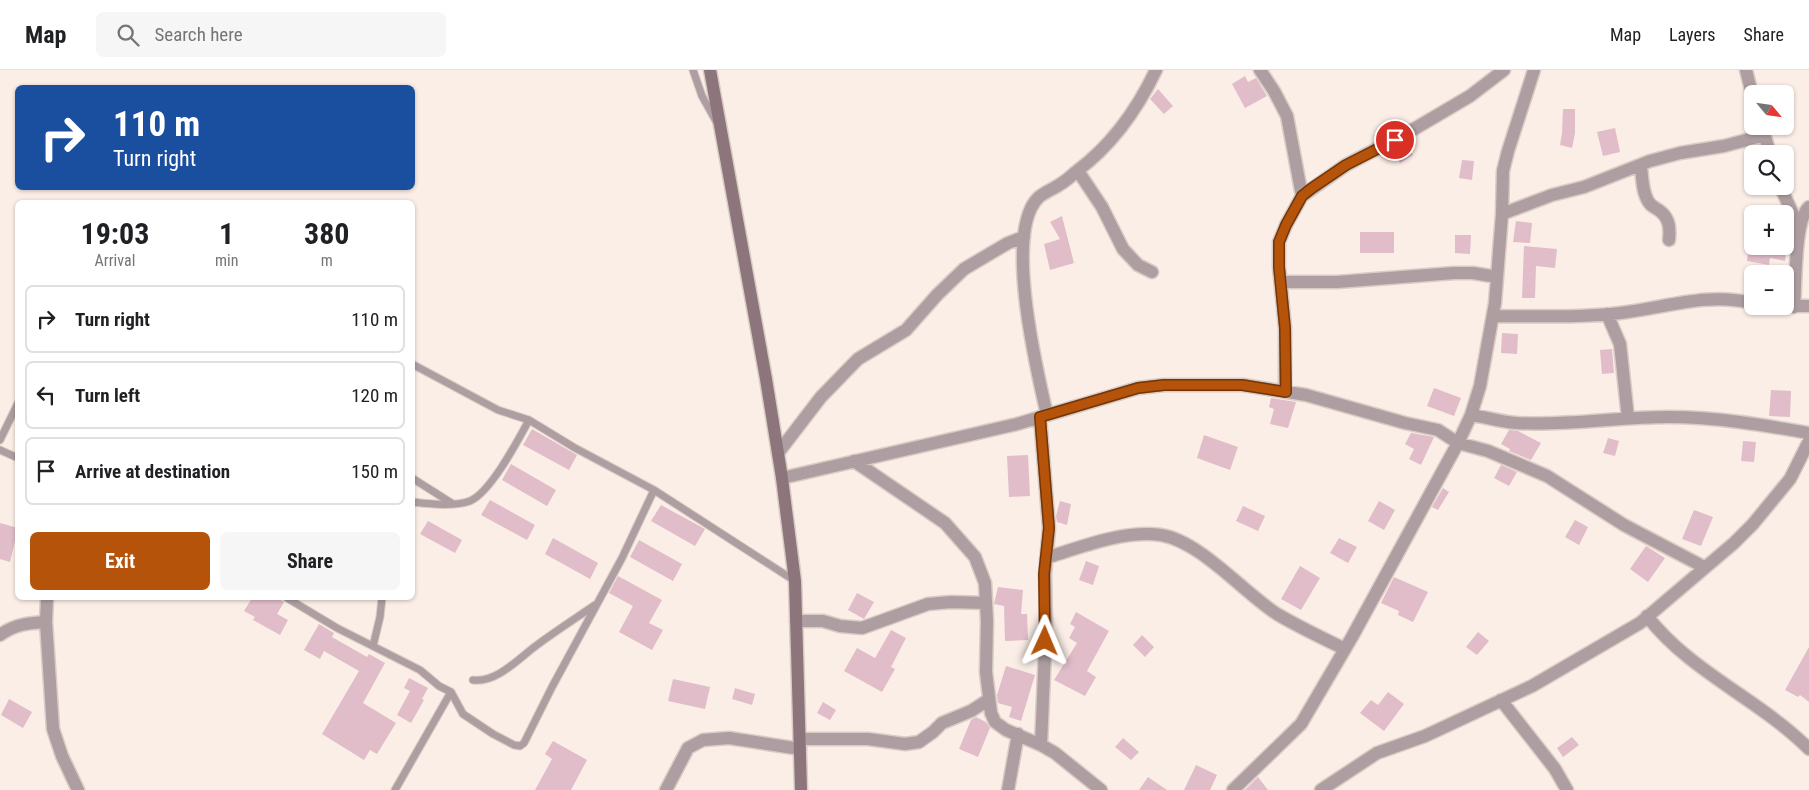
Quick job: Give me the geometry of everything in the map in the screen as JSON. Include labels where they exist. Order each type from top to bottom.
[{"type":"street","points":[[710,70],[782,478],[795,581],[801,790]]},
{"type":"street","points":[[1040,745],[1044,669],[1044,574],[1049,528],[1043,416],[1025,304],[1024,225],[1030,210],[1039,197],[1060,185],[1095,158],[1126,122],[1145,93],[1156,70]]},
{"type":"street","points":[[1260,70],[1287,116],[1302,196]]},
{"type":"street","points":[[1286,392],[1285,328],[1279,242],[1302,196],[1346,165],[1409,132],[1470,96],[1504,70]]},
{"type":"street","points":[[1233,790],[1301,724],[1345,649],[1458,443],[1471,415],[1480,386],[1488,333],[1493,316],[1502,214],[1503,171],[1534,70]]},
{"type":"street","points":[[1746,70],[1750,85]]},
{"type":"street","points":[[1502,214],[1552,195],[1584,187],[1641,165],[1680,153],[1724,146],[1751,135]]},
{"type":"street","points":[[1641,165],[1646,197],[1652,207],[1666,217],[1669,224],[1670,240]]},
{"type":"street","points":[[1078,171],[1102,207],[1124,249],[1138,265],[1152,272]]},
{"type":"street","points":[[1784,195],[1799,227]]},
{"type":"street","points":[[1809,207],[1806,209],[1799,227],[1794,307],[1809,306]]},
{"type":"street","points":[[778,453],[820,397],[858,359],[906,330],[947,284],[964,269],[1008,242],[1024,237]]},
{"type":"street","points":[[1281,282],[1337,282],[1454,273],[1473,273],[1497,277]]},
{"type":"street","points":[[1493,316],[1607,314],[1689,300],[1744,302]]},
{"type":"street","points":[[1607,314],[1620,344],[1628,418]]},
{"type":"street","points":[[782,478],[958,439],[1138,388],[1164,385],[1242,385],[1306,395],[1405,423],[1438,430],[1458,443],[1488,451],[1547,476],[1624,524],[1704,567]]},
{"type":"street","points":[[1471,415],[1515,423],[1584,423],[1628,418],[1670,417],[1722,420],[1809,433]]},
{"type":"street","points":[[1321,790],[1378,753],[1425,736],[1501,700],[1574,662],[1640,622],[1734,542],[1772,502],[1790,479],[1809,441]]},
{"type":"street","points":[[854,461],[945,523],[975,557],[985,583],[988,700],[995,722],[1006,730],[1040,745],[1102,790]]},
{"type":"street","points":[[1046,558],[1104,540],[1162,535],[1206,557],[1276,614],[1345,649]]},
{"type":"street","points":[[47,600],[46,622],[53,729],[62,756],[78,790]]},
{"type":"street","points":[[796,620],[823,621],[840,626],[862,628],[928,604],[986,602]]},
{"type":"street","points":[[1647,616],[1660,634],[1680,652],[1769,714],[1809,749]]},
{"type":"street","points":[[0,635],[9,628],[20,624],[46,622]]},
{"type":"street","points":[[666,790],[688,748],[703,740],[729,738],[800,744],[868,739],[905,744],[919,742],[934,732],[942,723],[971,711],[988,700]]},
{"type":"street","points":[[1501,700],[1555,769],[1567,790]]},
{"type":"street","points":[[1008,790],[1018,734]]},
{"type":"lane","points":[[693,70],[702,96],[720,130]]},
{"type":"lane","points":[[415,366],[498,410],[529,420],[575,448],[654,490],[795,581]]},
{"type":"lane","points":[[0,440],[15,409]]},
{"type":"lane","points":[[415,502],[453,504],[471,500],[496,476],[529,420]]},
{"type":"lane","points":[[0,450],[15,457]]},
{"type":"lane","points":[[415,480],[453,504]]},
{"type":"lane","points":[[290,600],[337,628],[420,670],[439,686],[451,692],[463,714],[493,734],[514,745],[520,746],[524,743],[598,603],[654,490]]},
{"type":"lane","points":[[373,646],[382,600]]},
{"type":"lane","points":[[473,680],[486,679],[513,664],[536,645],[598,603]]},
{"type":"lane","points":[[395,790],[451,692]]},
{"type":"building","points":[[1245,76],[1248,82],[1256,78],[1267,96],[1245,108],[1232,84]]},
{"type":"building","points":[[1158,89],[1173,106],[1164,114],[1150,99]]},
{"type":"building","points":[[1563,109],[1575,109],[1575,133],[1572,148],[1560,145]]},
{"type":"building","points":[[1615,128],[1620,152],[1603,156],[1597,132]]},
{"type":"building","points":[[1406,143],[1413,155],[1400,163],[1392,150]]},
{"type":"building","points":[[1462,160],[1474,161],[1472,180],[1459,178]]},
{"type":"building","points":[[1062,216],[1074,263],[1050,270],[1044,244],[1060,239],[1050,222]]},
{"type":"building","points":[[1516,221],[1532,223],[1530,243],[1513,242]]},
{"type":"building","points":[[1360,232],[1394,232],[1394,253],[1360,253]]},
{"type":"building","points":[[1455,235],[1471,235],[1470,254],[1455,253]]},
{"type":"building","points":[[1524,246],[1557,249],[1555,268],[1536,266],[1535,298],[1522,298]]},
{"type":"building","points":[[1748,255],[1786,255],[1785,261],[1770,258],[1769,265],[1747,261]]},
{"type":"building","points":[[1502,333],[1518,334],[1517,354],[1501,353]]},
{"type":"building","points":[[1612,349],[1614,373],[1602,374],[1600,350]]},
{"type":"building","points":[[1434,388],[1461,398],[1454,416],[1427,406]]},
{"type":"building","points":[[1771,390],[1791,391],[1790,417],[1769,416]]},
{"type":"building","points":[[1271,398],[1296,402],[1288,428],[1270,424],[1274,409],[1269,407]]},
{"type":"building","points":[[532,429],[577,455],[569,470],[523,445]]},
{"type":"building","points":[[1509,430],[1518,431],[1541,443],[1531,460],[1509,451],[1510,449],[1501,444]]},
{"type":"building","points":[[1411,433],[1434,437],[1421,465],[1409,459],[1414,449],[1405,444]]},
{"type":"building","points":[[1204,435],[1238,447],[1230,470],[1197,458]]},
{"type":"building","points":[[1608,438],[1619,441],[1615,456],[1603,453]]},
{"type":"building","points":[[1743,441],[1756,442],[1754,462],[1741,461]]},
{"type":"building","points":[[1028,455],[1030,496],[1009,497],[1007,456]]},
{"type":"building","points":[[511,464],[556,490],[547,506],[502,480]]},
{"type":"building","points":[[1501,465],[1517,472],[1509,486],[1494,478]]},
{"type":"building","points":[[1443,488],[1449,492],[1438,510],[1432,507]]},
{"type":"building","points":[[490,500],[535,525],[527,540],[481,515]]},
{"type":"building","points":[[1060,501],[1071,504],[1067,525],[1057,522],[1056,516]]},
{"type":"building","points":[[1379,501],[1395,510],[1384,530],[1368,521]]},
{"type":"building","points":[[661,505],[705,529],[695,546],[651,521]]},
{"type":"building","points":[[1243,506],[1265,516],[1258,531],[1236,521]]},
{"type":"building","points":[[1694,510],[1713,517],[1701,546],[1682,539]]},
{"type":"building","points":[[1575,520],[1588,527],[1579,545],[1565,537]]},
{"type":"building","points":[[428,521],[462,540],[455,553],[420,534]]},
{"type":"building","points":[[0,523],[15,527],[15,541],[10,562],[0,559]]},
{"type":"building","points":[[553,538],[598,563],[590,579],[545,554]]},
{"type":"building","points":[[1339,538],[1357,547],[1348,563],[1330,553]]},
{"type":"building","points":[[639,540],[682,564],[673,581],[630,557]]},
{"type":"building","points":[[1646,546],[1665,558],[1648,582],[1630,569]]},
{"type":"building","points":[[1086,561],[1099,566],[1093,585],[1079,580]]},
{"type":"building","points":[[1300,566],[1320,578],[1301,610],[1281,599]]},
{"type":"building","points":[[618,576],[662,600],[649,623],[663,630],[652,650],[619,632],[633,606],[609,593]]},
{"type":"building","points":[[1394,577],[1428,592],[1413,622],[1398,615],[1399,611],[1381,603]]},
{"type":"building","points":[[998,587],[1023,590],[1021,614],[1027,614],[1028,640],[1005,641],[1004,606],[994,604]]},
{"type":"building","points":[[857,593],[874,602],[864,619],[848,610]]},
{"type":"building","points":[[251,600],[280,600],[284,602],[277,614],[288,620],[280,635],[253,620],[255,617],[244,611]]},
{"type":"building","points":[[1076,612],[1109,631],[1087,671],[1096,677],[1085,696],[1054,680],[1077,643],[1069,638],[1075,627],[1070,624]]},
{"type":"building","points":[[319,624],[334,633],[332,637],[367,657],[369,654],[385,663],[363,703],[396,723],[377,754],[370,750],[364,760],[322,734],[359,671],[324,651],[320,659],[304,650]]},
{"type":"building","points":[[891,630],[906,638],[891,667],[895,669],[882,692],[844,671],[857,648],[875,658]]},
{"type":"building","points":[[1478,632],[1489,641],[1477,655],[1466,647]]},
{"type":"building","points":[[1142,635],[1154,647],[1145,657],[1133,645]]},
{"type":"building","points":[[1809,647],[1809,702],[1800,695],[1798,697],[1785,690]]},
{"type":"building","points":[[1006,666],[1035,675],[1021,721],[1009,717],[1012,707],[998,703],[997,695]]},
{"type":"building","points":[[409,678],[428,688],[422,699],[424,700],[411,723],[397,715],[410,691],[404,688]]},
{"type":"building","points":[[673,679],[710,687],[705,709],[668,701]]},
{"type":"building","points":[[735,688],[755,694],[752,705],[732,699]]},
{"type":"building","points":[[1388,692],[1404,704],[1384,731],[1360,713],[1371,700],[1378,705]]},
{"type":"building","points":[[9,699],[32,712],[23,728],[1,715]]},
{"type":"building","points":[[823,702],[836,710],[830,720],[817,713]]},
{"type":"building","points":[[976,717],[986,722],[990,728],[978,757],[959,749],[971,720]]},
{"type":"building","points":[[1572,737],[1579,745],[1563,757],[1557,748]]},
{"type":"building","points":[[1123,738],[1139,752],[1131,760],[1115,747]]},
{"type":"building","points":[[553,741],[587,760],[571,790],[535,790],[552,759],[545,754]]},
{"type":"building","points":[[1196,765],[1217,775],[1210,790],[1184,790]]},
{"type":"building","points":[[1148,777],[1167,790],[1139,790]]},
{"type":"building","points":[[1258,777],[1268,790],[1245,790]]},
{"type":"route","points":[[1045,641],[1044,574],[1049,528],[1040,417],[1138,388],[1164,385],[1242,385],[1286,392],[1285,328],[1279,267],[1279,242],[1286,225],[1302,196],[1312,188],[1346,165],[1395,140]]}]
